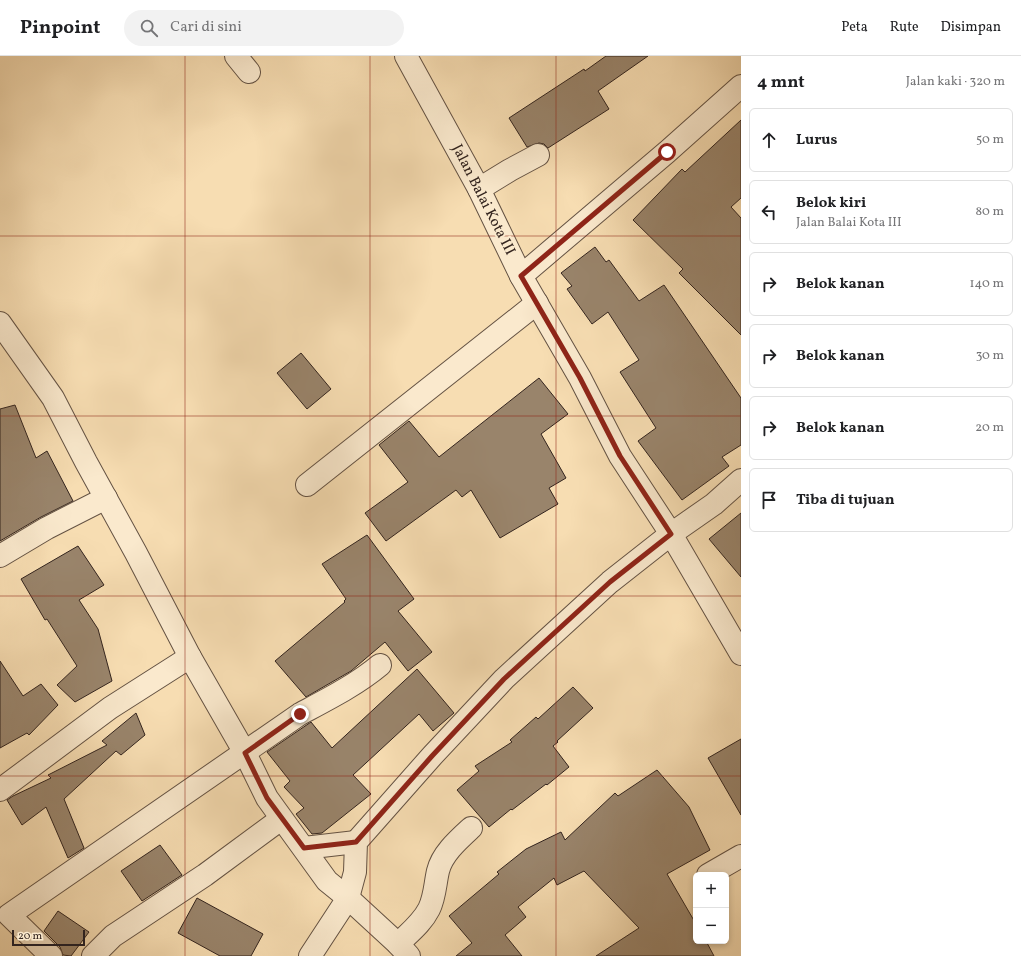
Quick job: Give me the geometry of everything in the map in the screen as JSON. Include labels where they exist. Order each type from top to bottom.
[{"type":"street","name":"Jalan Balai Kota III","points":[[406,56],[479,189],[521,276],[580,378],[620,456],[671,534],[739,647]]},
{"type":"street","points":[[521,276],[662,157],[741,86]]},
{"type":"street","points":[[479,189],[538,155]]},
{"type":"street","points":[[307,485],[537,303]]},
{"type":"street","points":[[0,323],[53,398],[190,657],[245,753],[267,798],[327,881],[348,898],[404,950],[428,910],[434,894],[438,870],[442,859],[456,842],[471,828]]},
{"type":"street","points":[[310,956],[348,898],[355,872],[356,842],[432,756],[504,679],[610,582],[671,534],[714,504],[741,480]]},
{"type":"street","points":[[0,556],[48,528],[106,498]]},
{"type":"street","points":[[0,790],[110,708],[190,657]]},
{"type":"street","points":[[51,956],[9,915],[300,714],[366,677],[380,665]]},
{"type":"street","points":[[93,956],[113,936],[205,875],[281,819]]},
{"type":"street","points":[[304,848],[356,842]]},
{"type":"street","points":[[714,872],[741,856]]},
{"type":"building","points":[[606,56],[648,56],[598,91],[609,109],[548,148],[544,144],[539,143],[527,147],[509,118],[584,69],[585,71]]},
{"type":"building","points":[[741,120],[741,198],[731,207],[741,218],[741,335],[679,273],[683,269],[633,220],[682,169],[685,172]]},
{"type":"building","points":[[595,247],[606,262],[609,260],[639,301],[664,285],[741,398],[741,445],[722,457],[729,466],[682,500],[638,441],[656,428],[620,372],[639,360],[608,312],[592,324],[567,289],[572,286],[561,273]]},
{"type":"building","points":[[301,353],[331,389],[307,409],[277,373]]},
{"type":"building","points":[[539,378],[568,414],[541,434],[566,478],[549,488],[558,504],[500,538],[471,490],[462,497],[456,490],[386,541],[365,513],[408,482],[379,445],[409,421],[439,457]]},
{"type":"building","points":[[15,405],[36,458],[47,451],[73,501],[41,517],[0,541],[0,409]]},
{"type":"building","points":[[741,513],[741,577],[709,539]]},
{"type":"building","points":[[367,535],[414,599],[398,611],[432,652],[408,671],[385,642],[351,671],[306,697],[275,661],[345,602],[344,601],[346,599],[322,564]]},
{"type":"building","points":[[78,546],[104,585],[79,600],[98,629],[112,681],[75,702],[57,685],[77,666],[47,619],[45,620],[21,579]]},
{"type":"building","points":[[0,661],[23,696],[41,684],[58,705],[29,735],[27,733],[0,748]]},
{"type":"building","points":[[417,669],[454,713],[433,731],[419,714],[353,775],[371,794],[322,833],[312,834],[296,814],[304,808],[284,787],[290,781],[267,752],[311,722],[332,748]]},
{"type":"building","points":[[573,687],[593,708],[553,746],[569,767],[489,827],[457,790],[479,771],[475,766],[512,742],[510,740],[536,717],[538,719]]},
{"type":"building","points":[[136,713],[145,735],[121,755],[116,751],[64,799],[84,848],[68,858],[46,807],[22,825],[7,800],[51,778],[48,775],[107,745],[102,741]]},
{"type":"building","points":[[741,739],[741,815],[708,758]]},
{"type":"building","points":[[657,770],[689,807],[710,850],[667,874],[693,919],[693,944],[708,944],[714,956],[596,956],[639,928],[584,871],[557,885],[554,878],[518,907],[526,917],[505,935],[522,956],[456,956],[472,943],[449,916],[499,874],[497,872],[526,849],[561,832],[565,840],[615,793],[618,796]]},
{"type":"building","points":[[160,845],[182,875],[142,901],[121,871]]},
{"type":"building","points":[[197,898],[263,934],[251,956],[220,956],[178,933]]},
{"type":"building","points":[[58,911],[89,932],[71,956],[63,955],[60,947],[44,931]]},
{"type":"route","points":[[300,714],[245,753],[267,798],[281,819],[304,848],[356,842],[432,756],[504,679],[610,582],[671,534],[620,456],[580,378],[521,276],[667,152]]}]
